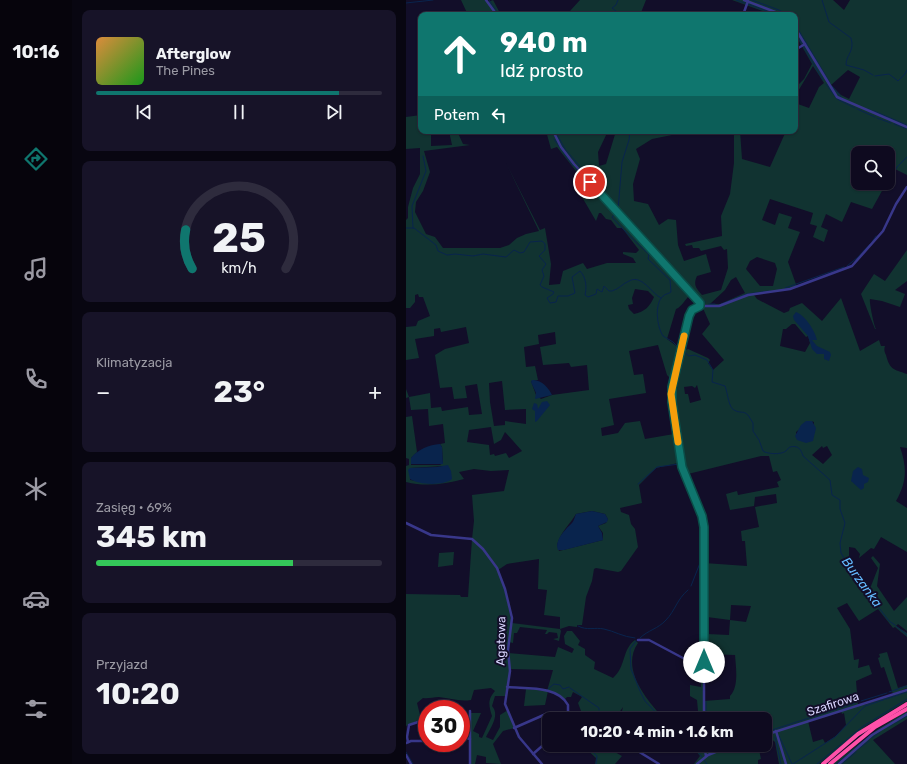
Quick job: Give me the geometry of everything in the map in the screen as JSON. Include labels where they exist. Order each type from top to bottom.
[{"type":"highway","points":[[823,764],[873,724],[907,704]]},
{"type":"highway","points":[[830,764],[866,734],[907,709]]},
{"type":"street","points":[[486,0],[495,12]]},
{"type":"street","points":[[744,0],[775,12]]},
{"type":"street","points":[[745,12],[748,2]]},
{"type":"street","points":[[798,33],[832,91],[839,99],[907,127]]},
{"type":"street","points":[[798,48],[805,44]]},
{"type":"street","points":[[554,134],[561,147],[570,159],[695,296],[700,306]]},
{"type":"street","points":[[704,712],[704,527],[702,516],[682,467],[672,402],[672,387],[690,315],[694,309],[700,306],[719,306],[751,295],[790,289],[852,266],[883,231],[896,204],[907,188]]},
{"type":"street","name":"Agatowa","points":[[406,523],[432,534],[472,539],[484,549],[494,563],[503,583],[511,613],[512,624],[508,650],[510,670],[506,704],[514,728],[521,741],[542,764]]},
{"type":"street","points":[[638,640],[648,640],[704,667]]},
{"type":"street","points":[[507,687],[543,690],[556,694],[563,698],[567,704],[569,712]]},
{"type":"street","name":"Szafirowa","points":[[772,732],[907,690]]},
{"type":"street","points":[[839,764],[877,732],[907,714]]},
{"type":"street","points":[[514,728],[542,716]]},
{"type":"street","points":[[418,722],[409,725],[407,743],[418,742]]},
{"type":"street","points":[[776,731],[786,764]]},
{"type":"street","points":[[533,754],[542,746]]},
{"type":"street","points":[[470,752],[470,764]]},
{"type":"street","points":[[639,752],[659,764]]},
{"type":"street","points":[[705,752],[706,756]]},
{"type":"street","points":[[697,764],[706,756],[716,752]]},
{"type":"street","points":[[406,755],[411,764]]},
{"type":"green space","points":[[461,0],[486,0],[488,2],[493,0],[499,12],[467,12]]},
{"type":"green space","points":[[580,0],[646,0],[641,12],[566,12],[570,11]]},
{"type":"green space","points":[[732,0],[833,0],[844,10],[850,0],[907,0],[907,175],[895,169],[895,146],[851,146],[851,190],[882,190],[872,209],[851,202],[842,222],[826,214],[821,227],[828,230],[824,242],[813,237],[817,226],[810,224],[813,213],[770,199],[762,220],[775,225],[779,213],[792,217],[788,228],[800,232],[788,262],[797,287],[754,295],[757,299],[784,313],[789,311],[790,308],[802,303],[822,321],[841,298],[860,351],[879,340],[881,346],[885,346],[884,349],[889,364],[895,370],[907,374],[907,448],[900,447],[904,461],[905,474],[900,494],[896,501],[907,508],[907,552],[881,537],[874,549],[871,548],[859,558],[860,554],[855,548],[849,547],[849,558],[855,569],[852,572],[866,590],[871,586],[878,568],[871,558],[873,556],[880,564],[877,586],[894,611],[907,597],[907,631],[898,624],[896,626],[907,633],[907,637],[895,627],[893,628],[878,609],[859,621],[847,603],[837,608],[850,629],[854,660],[859,659],[858,668],[869,665],[872,674],[856,681],[858,705],[864,705],[907,691],[907,701],[866,726],[819,764],[779,764],[775,742],[772,740],[772,712],[697,712],[697,700],[690,696],[690,685],[701,687],[701,675],[704,675],[704,701],[730,699],[736,682],[735,655],[704,654],[704,563],[747,566],[745,541],[742,541],[741,531],[759,527],[755,507],[777,503],[776,494],[755,497],[754,506],[730,510],[726,494],[737,491],[738,495],[779,487],[777,482],[781,480],[777,471],[773,472],[769,456],[761,456],[688,474],[685,474],[681,463],[678,463],[656,468],[639,485],[642,503],[620,508],[621,512],[629,515],[631,524],[635,529],[638,547],[621,571],[618,572],[596,568],[594,569],[592,581],[586,597],[582,625],[577,625],[577,627],[569,626],[560,629],[559,641],[553,639],[558,638],[557,633],[549,632],[545,634],[547,630],[520,627],[517,633],[514,633],[513,643],[509,642],[508,653],[555,657],[558,647],[572,653],[574,649],[565,644],[564,636],[567,631],[572,631],[580,641],[578,645],[585,649],[585,655],[595,662],[594,669],[613,678],[620,669],[628,648],[635,640],[638,643],[633,653],[632,663],[634,673],[638,684],[650,703],[658,712],[622,712],[623,707],[620,712],[581,712],[578,703],[582,697],[573,692],[571,697],[567,697],[565,699],[548,691],[545,705],[524,706],[526,689],[547,691],[553,670],[510,669],[505,696],[495,696],[492,706],[495,717],[486,737],[493,740],[500,727],[500,715],[508,710],[514,728],[503,731],[493,744],[501,764],[486,763],[486,757],[477,755],[475,764],[470,764],[470,713],[481,713],[473,731],[479,734],[479,737],[482,738],[492,716],[489,703],[495,691],[491,688],[474,690],[471,700],[439,697],[423,698],[418,700],[417,703],[418,720],[406,726],[406,594],[460,595],[461,597],[468,597],[474,521],[472,495],[504,491],[509,470],[491,471],[474,469],[459,472],[464,479],[428,485],[406,482],[406,466],[409,465],[409,459],[406,458],[406,417],[412,416],[417,452],[411,458],[411,465],[440,465],[443,463],[442,447],[440,444],[445,443],[443,424],[429,426],[428,409],[411,410],[409,397],[430,393],[431,408],[441,407],[442,411],[468,407],[469,415],[482,414],[477,384],[465,386],[467,398],[454,399],[452,387],[440,388],[435,355],[445,349],[469,343],[466,327],[441,332],[440,328],[434,329],[434,336],[415,339],[419,358],[406,360],[406,327],[416,326],[418,321],[430,316],[423,297],[419,297],[418,294],[415,295],[415,302],[410,308],[406,308],[406,220],[408,218],[408,207],[413,188],[420,174],[420,148],[406,149],[406,117],[418,115],[418,134],[431,134],[431,146],[452,145],[450,134],[458,134],[463,144],[470,145],[424,151],[430,172],[423,191],[416,202],[415,212],[426,234],[435,237],[443,248],[500,248],[509,245],[517,238],[526,234],[539,231],[506,163],[540,230],[545,228],[551,264],[549,285],[560,284],[563,271],[583,263],[587,269],[607,263],[636,263],[633,258],[623,254],[623,252],[636,253],[639,250],[622,228],[617,228],[611,220],[606,219],[601,213],[599,213],[596,221],[582,197],[587,185],[557,147],[551,149],[547,134],[607,134],[598,152],[599,166],[606,164],[615,134],[672,134],[652,139],[636,149],[640,159],[633,184],[634,201],[648,204],[659,225],[668,219],[676,220],[678,245],[684,261],[706,254],[711,272],[697,276],[695,282],[702,295],[721,290],[728,268],[727,249],[724,250],[721,246],[701,251],[699,248],[693,248],[692,245],[686,246],[685,244],[722,236],[721,216],[730,194],[734,163],[734,134],[740,134],[742,159],[770,167],[785,134],[798,134],[798,104],[809,108],[819,87],[824,83],[813,66],[798,91],[798,85],[804,79],[812,64],[798,39],[798,12],[766,12]],"holes":[[[848,70],[860,77],[849,99],[841,95],[831,85]],[[757,257],[775,263],[777,269],[773,286],[760,286],[746,269],[750,261]],[[736,277],[745,293],[720,304],[710,304],[725,290],[731,280]],[[635,289],[648,291],[654,297],[647,308],[634,314],[629,309],[628,305],[633,304],[632,298]],[[693,293],[702,306],[710,324],[702,334],[724,360],[713,370],[708,363],[710,360],[708,358],[688,349],[683,351],[667,339],[676,309]],[[795,324],[806,337],[808,336],[810,343],[805,352],[780,346],[783,329]],[[555,332],[556,344],[540,347],[543,365],[569,363],[571,367],[587,365],[589,390],[552,395],[541,399],[536,395],[531,381],[538,380],[535,366],[526,367],[524,347],[539,344],[538,335]],[[658,345],[667,375],[671,379],[668,393],[674,434],[645,439],[640,421],[625,423],[618,433],[602,436],[601,428],[614,425],[609,399],[646,393],[643,374],[634,375],[629,351]],[[502,381],[505,410],[526,409],[526,424],[505,421],[505,425],[494,426],[490,402],[489,383]],[[697,385],[701,400],[690,403],[688,394],[685,394],[684,387],[692,386],[695,388]],[[810,421],[814,422],[814,437],[796,438],[796,432]],[[491,427],[494,444],[501,440],[505,432],[522,451],[509,458],[506,453],[495,456],[494,454],[490,455],[489,445],[467,442],[469,430]],[[822,446],[823,448],[827,446],[832,455],[823,464],[812,455]],[[444,466],[450,480],[431,483],[410,480],[410,468]],[[592,511],[605,514],[608,519],[606,523],[598,526],[603,533],[603,540],[559,551],[557,545],[558,541],[576,514]],[[539,559],[538,589],[547,590],[544,615],[560,617],[560,629],[512,623],[503,583],[498,570],[507,564]],[[731,605],[751,606],[746,622],[730,620]],[[707,617],[730,620],[729,635],[707,634]],[[841,711],[842,714],[844,713],[846,725],[836,736],[825,743],[823,739],[813,742],[808,721]]]},
{"type":"green space","points":[[907,250],[907,281],[895,290],[905,294],[900,307],[870,299],[875,329],[861,294],[874,274],[885,281]]},
{"type":"green space","points":[[406,389],[409,397],[406,398]]},
{"type":"green space","points":[[454,552],[453,565],[438,567],[439,553]]},
{"type":"green space","points":[[887,652],[898,688],[907,685],[907,688],[893,694],[884,667],[881,668],[878,658],[880,657],[879,654]]},
{"type":"green space","points":[[907,711],[907,719],[873,740],[895,764],[833,764],[878,729]]},
{"type":"green space","points":[[590,752],[615,752],[622,756],[615,764],[595,764],[596,758]]},
{"type":"green space","points":[[697,752],[760,752],[761,759],[758,760],[758,764],[694,764],[700,756]]},
{"type":"water","points":[[796,312],[803,316],[812,328],[817,340],[812,340],[817,346],[830,352],[831,355],[829,361],[824,359],[824,354],[817,354],[812,349],[808,336],[794,320],[793,316]]},
{"type":"water","points":[[532,380],[544,384],[552,395],[535,399],[536,393],[531,382]]},
{"type":"water","points":[[547,401],[550,405],[535,422],[535,411],[532,409],[534,403],[537,404],[538,409],[542,402]]},
{"type":"water","points":[[806,421],[812,421],[816,428],[813,441],[806,443],[797,440],[795,436],[801,425]]},
{"type":"water","points":[[440,444],[442,447],[443,464],[411,464],[411,458],[417,452],[428,446]]},
{"type":"water","points":[[448,465],[451,471],[452,479],[443,483],[419,483],[410,479],[408,470],[410,468]]},
{"type":"water","points":[[858,467],[862,469],[863,475],[869,478],[868,482],[864,484],[864,488],[861,490],[851,481],[853,471]]},
{"type":"water","points":[[592,511],[605,514],[608,519],[607,522],[598,526],[602,533],[603,540],[564,550],[558,550],[557,546],[559,539],[573,522],[576,514]]},
{"type":"waterway","points":[[406,3],[433,0]]},
{"type":"waterway","points":[[489,0],[497,12]]},
{"type":"waterway","name":"Burzanka","points":[[616,12],[612,8],[616,5],[618,0]]},
{"type":"waterway","points":[[736,0],[770,12]]},
{"type":"waterway","points":[[752,0],[783,12]]},
{"type":"waterway","points":[[822,0],[829,22],[851,38],[852,47],[847,58],[846,65],[864,70],[873,75]]},
{"type":"waterway","points":[[798,29],[830,83]]},
{"type":"waterway","points":[[798,37],[823,80]]},
{"type":"waterway","points":[[875,76],[889,74],[898,81],[907,70]]},
{"type":"waterway","points":[[826,84],[837,99],[855,108]]},
{"type":"waterway","points":[[832,86],[842,98]]},
{"type":"waterway","points":[[857,109],[875,117]]},
{"type":"waterway","points":[[868,109],[872,111]]},
{"type":"waterway","points":[[874,111],[907,125]]},
{"type":"waterway","points":[[877,118],[891,123]]},
{"type":"waterway","points":[[894,124],[907,129]]},
{"type":"waterway","points":[[557,134],[565,149],[582,169]]},
{"type":"waterway","name":"Burzanka","points":[[618,210],[622,162],[630,134]]},
{"type":"waterway","points":[[554,139],[573,166]]},
{"type":"waterway","points":[[413,228],[412,206],[426,171],[423,156]]},
{"type":"waterway","points":[[895,171],[907,157]]},
{"type":"waterway","points":[[576,169],[588,182]]},
{"type":"waterway","points":[[584,172],[618,209]]},
{"type":"waterway","points":[[590,185],[615,213]]},
{"type":"waterway","name":"Burzanka","points":[[616,213],[612,217],[649,254],[648,259],[670,280],[671,292],[663,296],[660,300],[658,304],[657,316],[659,327],[663,336],[673,342],[680,349]]},
{"type":"waterway","points":[[406,228],[414,228],[436,245],[438,251],[447,255],[455,254],[473,256],[483,254],[506,257],[514,250],[520,253],[524,252],[530,242],[542,241],[545,244],[545,250],[539,256],[546,264],[542,270],[544,276],[540,285],[554,292],[547,298],[550,303],[556,302],[558,296],[568,296],[575,293],[572,277],[580,271],[586,282],[585,295],[588,297],[596,294],[597,289],[602,292],[604,286],[609,291],[612,291],[627,282],[638,280],[661,298]]},
{"type":"waterway","points":[[872,242],[876,236]]},
{"type":"waterway","points":[[847,266],[870,244]]},
{"type":"waterway","points":[[785,288],[844,267]]},
{"type":"waterway","points":[[721,304],[747,294],[769,291]]},
{"type":"waterway","points":[[685,323],[689,311],[697,304]]},
{"type":"waterway","points":[[709,304],[715,304]]},
{"type":"waterway","points":[[673,375],[679,349]]},
{"type":"waterway","name":"Burzanka","points":[[682,350],[689,356],[695,355],[707,360],[713,370],[712,382],[725,386],[733,410],[748,415],[753,423],[753,431],[759,440],[763,451],[778,454],[786,451],[790,447],[797,447],[803,456],[830,480],[832,495],[840,500],[840,509],[845,523],[840,543],[841,553],[856,578],[889,621],[895,625]]},
{"type":"waterway","points":[[674,403],[673,390],[682,351]]},
{"type":"waterway","points":[[670,401],[672,380]]},
{"type":"waterway","points":[[674,405],[675,410]]},
{"type":"waterway","points":[[675,413],[679,436]]},
{"type":"waterway","points":[[680,440],[686,471]]},
{"type":"waterway","points":[[678,455],[684,479]]},
{"type":"waterway","points":[[638,484],[657,467],[679,464]]},
{"type":"waterway","points":[[688,474],[690,482]]},
{"type":"waterway","points":[[686,483],[691,495]]},
{"type":"waterway","points":[[691,485],[695,493]]},
{"type":"waterway","points":[[692,498],[694,502]]},
{"type":"waterway","points":[[695,505],[702,524],[702,553]]},
{"type":"waterway","points":[[700,506],[704,515]]},
{"type":"waterway","points":[[707,541],[707,553]]},
{"type":"waterway","points":[[707,557],[707,562]]},
{"type":"waterway","points":[[691,586],[702,558]]},
{"type":"waterway","points":[[702,559],[702,583]]},
{"type":"waterway","points":[[707,565],[707,602]]},
{"type":"waterway","points":[[702,586],[702,604]]},
{"type":"waterway","points":[[640,638],[666,620],[672,613],[681,597],[688,590]]},
{"type":"waterway","points":[[707,606],[707,631]]},
{"type":"waterway","points":[[701,661],[702,607]]},
{"type":"waterway","points":[[578,626],[604,629],[635,638]]},
{"type":"waterway","name":"Burzanka","points":[[896,626],[907,635]]},
{"type":"waterway","points":[[636,641],[630,649],[631,669],[645,701],[655,712]]},
{"type":"waterway","points":[[548,689],[554,684],[560,685],[563,689],[569,687]]},
{"type":"waterway","points":[[889,692],[907,686]]},
{"type":"waterway","points":[[570,688],[599,708],[599,710]]},
{"type":"waterway","points":[[793,764],[835,737],[865,706],[907,692]]},
{"type":"waterway","points":[[861,701],[887,693]]},
{"type":"waterway","points":[[817,764],[862,727],[907,699]]},
{"type":"waterway","points":[[706,702],[706,712]]},
{"type":"waterway","points":[[772,730],[855,703]]},
{"type":"waterway","points":[[895,723],[907,716]]},
{"type":"waterway","points":[[888,727],[893,724]]},
{"type":"waterway","points":[[872,738],[880,732]]},
{"type":"waterway","points":[[779,736],[792,764]]},
{"type":"waterway","points":[[775,737],[781,764]]},
{"type":"waterway","points":[[857,750],[869,741]]},
{"type":"waterway","points":[[406,752],[413,764]]},
{"type":"waterway","points":[[593,752],[597,756],[596,764]]},
{"type":"waterway","points":[[698,752],[702,757]]},
{"type":"waterway","points":[[842,764],[856,752]]},
{"type":"waterway","points":[[836,764],[845,757]]},
{"type":"waterway","points":[[704,760],[707,764]]},
{"type":"slow traffic","points":[[678,442],[671,394],[684,336]]},
{"type":"route","points":[[590,182],[700,303],[700,306],[692,310],[689,316],[671,396],[682,467],[702,516],[704,527],[704,662]]}]
